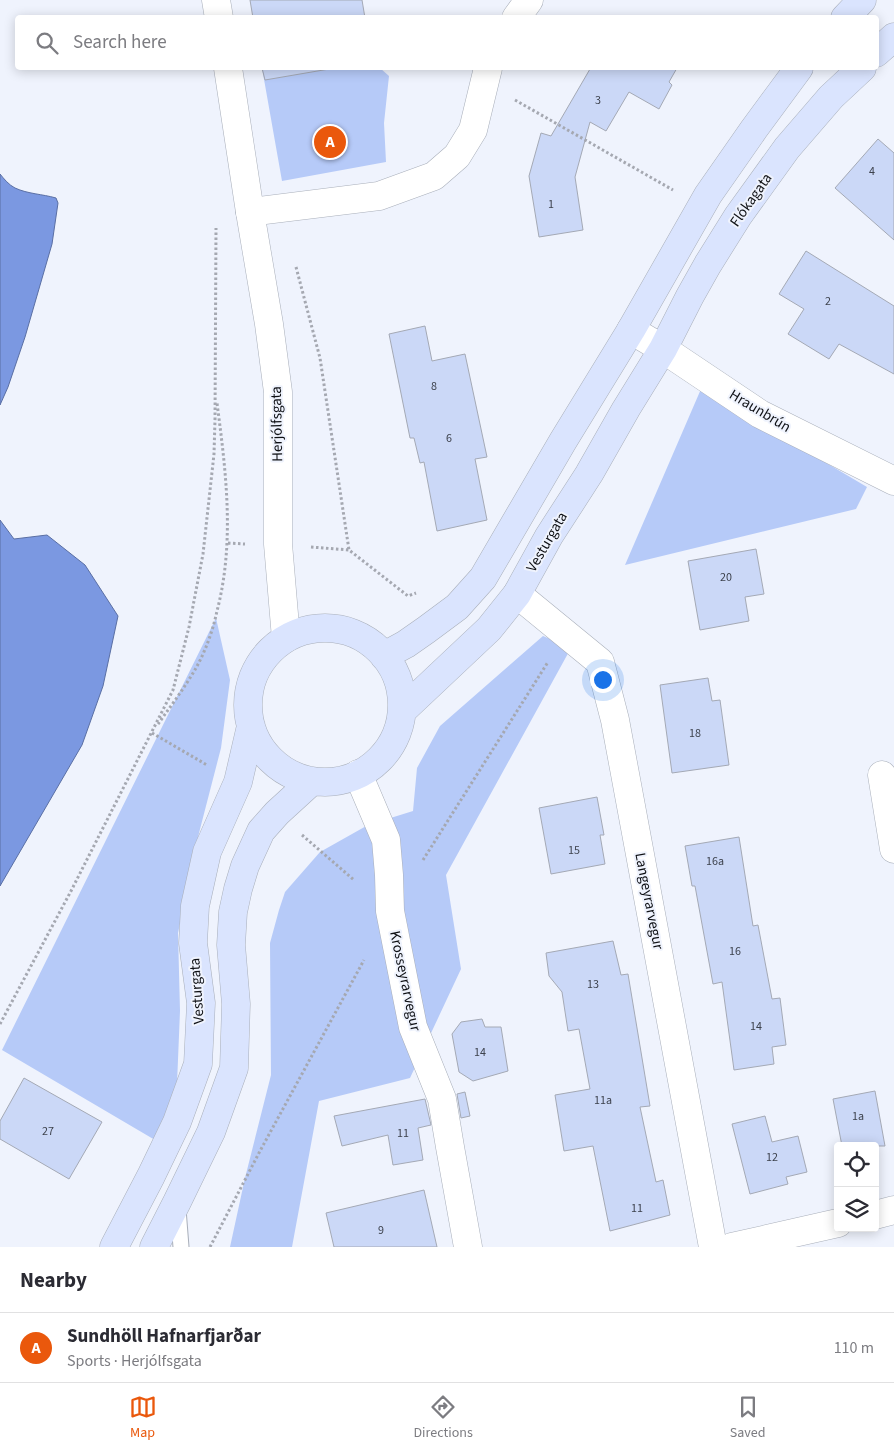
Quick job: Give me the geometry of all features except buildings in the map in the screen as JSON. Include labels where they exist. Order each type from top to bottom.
[{"type":"main road","points":[[848,15],[862,0]]},
{"type":"main road","points":[[879,50],[894,38]]},
{"type":"main road","points":[[384,656],[406,644],[457,607],[483,578],[563,441],[631,330],[708,194],[798,70]]},
{"type":"main road","name":"Flókagata","points":[[664,349],[699,280],[738,216],[787,148],[831,96],[860,70]]},
{"type":"main road","name":"Vesturgata","points":[[402,711],[489,629],[517,594],[549,536],[589,474],[664,349]]},
{"type":"main road","points":[[311,629],[338,629],[363,638],[384,656],[395,672],[400,691],[402,711],[398,730],[388,749],[375,764],[358,774],[336,781],[312,782],[291,774],[273,763],[259,746],[251,726],[248,701],[253,676],[266,654],[286,638],[311,629]]},
{"type":"main road","name":"Vesturgata","points":[[114,1247],[177,1122],[198,1064],[201,1003],[193,943],[194,906],[207,852],[238,782],[251,726]]},
{"type":"main road","points":[[154,1247],[211,1132],[234,1068],[236,1004],[232,937],[233,912],[245,866],[261,831],[276,813],[312,782]]},
{"type":"street","points":[[216,0],[218,15]]},
{"type":"street","points":[[518,15],[529,0]]},
{"type":"street","name":"Herjólfsgata","points":[[228,70],[278,392],[278,544],[286,638]]},
{"type":"street","points":[[250,212],[378,196],[434,176],[457,156],[473,130],[486,75]]},
{"type":"street","name":"Hraunbrún","points":[[631,330],[664,349],[760,414],[894,481]]},
{"type":"street","name":"Langeyrarvegur","points":[[517,594],[600,662],[616,720],[713,1247]]},
{"type":"street","name":"Krosseyrarvegur","points":[[358,774],[386,840],[390,911],[413,1028],[442,1099],[468,1247]]},
{"type":"street","points":[[882,775],[894,849]]},
{"type":"street","points":[[879,1214],[894,1210]]},
{"type":"street","points":[[732,1247],[834,1224]]},
{"type":"lane","points":[[177,1202],[181,1247]]},
{"type":"path","points":[[486,75],[680,194]]},
{"type":"path","points":[[0,1024],[71,891],[173,690],[189,627],[204,554],[214,454],[216,227]]},
{"type":"path","points":[[295,264],[320,358],[349,550],[408,596],[417,592]]},
{"type":"path","points":[[151,733],[196,668],[206,648],[213,627],[225,574],[228,512],[224,456],[215,390]]},
{"type":"shaded area","points":[[262,70],[382,70],[389,76],[384,123],[386,162],[282,181]]},
{"type":"shaded area","points":[[0,174],[15,188],[25,192],[56,198],[58,203],[52,244],[25,337],[0,405]]},
{"type":"shaded area","points":[[701,389],[867,487],[856,509],[625,565]]},
{"type":"shaded area","points":[[0,520],[14,539],[47,535],[85,565],[118,616],[103,686],[82,745],[0,886]]},
{"type":"shaded area","points":[[216,618],[230,680],[221,748],[199,833],[178,933],[180,1011],[177,1084],[155,1140],[2,1050]]},
{"type":"shaded area","points":[[543,636],[571,648],[446,875],[461,969],[410,1078],[319,1101],[292,1247],[230,1247],[271,1075],[270,943],[285,892],[320,852],[368,825],[413,811],[417,768],[440,726]]},
{"type":"place","name":"Sundhöll Hafnarfjarðar","points":[[330,142]]}]
